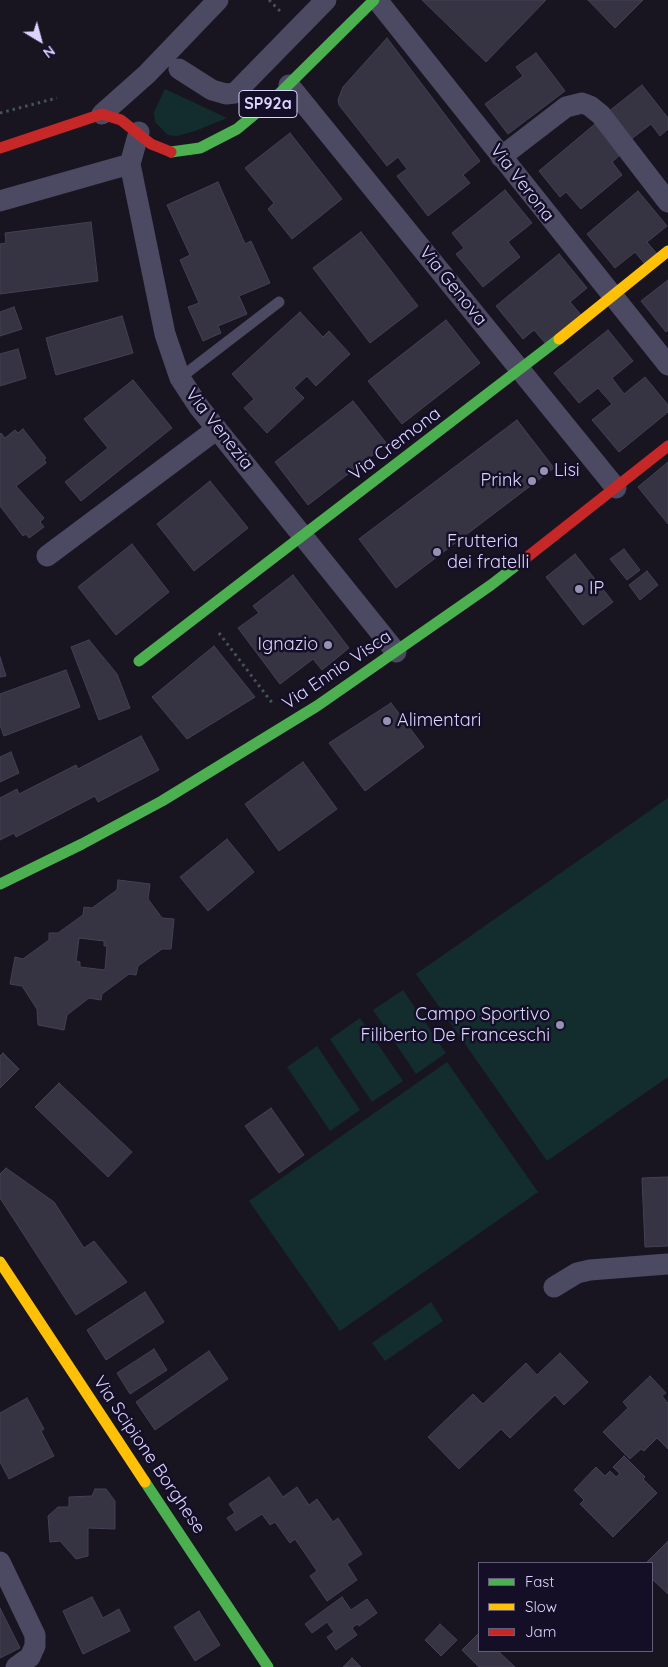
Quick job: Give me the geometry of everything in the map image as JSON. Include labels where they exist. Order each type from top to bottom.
[{"type":"main road","name":"SP92a","points":[[102,114],[121,120],[139,132],[151,144],[170,152],[200,148],[236,129],[289,85],[376,0]]},
{"type":"main road","points":[[0,148],[102,114]]},
{"type":"main road","name":"Via Cremona","points":[[139,661],[521,370],[668,251]]},
{"type":"main road","name":"Via Ennio Visca","points":[[0,884],[146,810],[288,724],[396,652],[491,585],[668,446]]},
{"type":"main road","name":"Via Scipione Borghese","points":[[0,1262],[268,1667]]},
{"type":"street","points":[[102,114],[147,74],[218,0]]},
{"type":"street","points":[[179,69],[212,90],[226,94],[235,92],[259,73],[297,27],[326,0]]},
{"type":"street","name":"Via Verona","points":[[376,0],[668,365]]},
{"type":"street","name":"Via Genova","points":[[289,85],[616,488]]},
{"type":"street","points":[[501,157],[566,108],[582,103],[590,106],[601,115],[668,202]]},
{"type":"street","points":[[0,201],[130,164],[139,132]]},
{"type":"street","name":"Via Venezia","points":[[130,164],[165,334],[180,378],[217,429],[304,534],[396,652]]},
{"type":"street","points":[[47,556],[217,429]]},
{"type":"street","points":[[554,1286],[577,1273],[590,1270],[668,1264]]},
{"type":"street","points":[[0,1562],[35,1635],[35,1646],[30,1657],[16,1667]]},
{"type":"lane","points":[[180,378],[279,302]]},
{"type":"path","points":[[0,113],[67,96]]},
{"type":"path","points":[[204,612],[288,724]]},
{"type":"green space","points":[[165,89],[227,118],[195,131],[177,136],[168,135],[155,122],[154,112]]},
{"type":"green space","name":"Campo Sportivo Filiberto De Franceschi","points":[[668,798],[668,1077],[547,1161],[416,974]]},
{"type":"green space","points":[[403,990],[446,1053],[416,1074],[373,1010]]},
{"type":"green space","points":[[360,1018],[403,1081],[372,1102],[330,1039]]},
{"type":"green space","points":[[317,1046],[360,1110],[330,1131],[287,1067]]},
{"type":"green space","points":[[447,1062],[538,1192],[340,1331],[249,1201]]},
{"type":"green space","points":[[431,1302],[443,1321],[385,1361],[372,1343]]},
{"type":"building","points":[[422,0],[546,0],[486,62]]},
{"type":"building","points":[[588,0],[643,0],[615,28]]},
{"type":"building","points":[[387,38],[480,161],[463,175],[470,183],[428,216],[397,176],[407,169],[398,157],[387,166],[339,105],[338,100],[343,87]]},
{"type":"building","points":[[536,53],[565,91],[508,134],[485,104],[523,76],[516,67]]},
{"type":"building","points":[[642,85],[668,118],[668,129],[660,136],[651,124],[630,140],[608,112]]},
{"type":"building","points":[[595,124],[621,154],[612,162],[622,175],[581,209],[566,192],[560,197],[539,171]]},
{"type":"building","points":[[290,133],[342,199],[292,239],[268,209],[274,203],[245,168]]},
{"type":"building","points":[[218,182],[245,244],[251,241],[270,283],[239,296],[247,314],[218,326],[221,333],[203,341],[188,307],[199,303],[180,260],[190,255],[167,205]]},
{"type":"building","points":[[505,190],[532,223],[508,242],[520,257],[483,287],[456,254],[464,248],[452,233]]},
{"type":"building","points":[[638,191],[667,226],[647,242],[657,254],[645,264],[635,252],[615,268],[587,234]]},
{"type":"building","points":[[91,222],[98,281],[0,294],[0,244],[6,243],[5,233]]},
{"type":"building","points":[[361,232],[418,306],[370,343],[313,268]]},
{"type":"building","points":[[559,254],[587,288],[570,302],[582,316],[547,345],[534,330],[523,339],[496,306]]},
{"type":"building","points":[[668,280],[668,330],[666,332],[641,301]]},
{"type":"building","points":[[14,307],[22,329],[0,336],[0,312]]},
{"type":"building","points":[[300,312],[323,337],[329,331],[350,354],[316,386],[307,376],[294,388],[304,398],[267,433],[244,408],[254,399],[232,374]]},
{"type":"building","points":[[122,316],[133,353],[56,375],[46,338]]},
{"type":"building","points":[[446,320],[480,363],[402,424],[368,381]]},
{"type":"building","points":[[608,330],[633,361],[612,378],[624,394],[645,377],[668,405],[668,412],[619,452],[592,420],[612,404],[598,388],[579,403],[554,373]]},
{"type":"building","points":[[18,349],[26,378],[0,386],[0,354]]},
{"type":"building","points":[[133,380],[172,428],[81,501],[65,482],[108,448],[84,419]]},
{"type":"building","points":[[353,401],[387,444],[308,505],[275,462]]},
{"type":"building","points":[[517,420],[554,468],[396,588],[359,539]]},
{"type":"building","points":[[23,429],[46,458],[44,459],[46,463],[16,486],[44,518],[40,522],[44,527],[29,538],[26,534],[23,536],[0,506],[0,434],[5,438],[15,430],[18,433]]},
{"type":"building","points":[[668,462],[668,524],[638,487]]},
{"type":"building","points":[[210,481],[248,528],[194,571],[157,524]]},
{"type":"building","points":[[132,544],[169,592],[116,635],[78,587]]},
{"type":"building","points":[[624,549],[640,570],[627,580],[610,559]]},
{"type":"building","name":"IP","points":[[575,554],[613,602],[583,625],[546,577]]},
{"type":"building","points":[[647,571],[658,585],[640,600],[629,585]]},
{"type":"building","points":[[293,575],[349,648],[322,670],[313,659],[280,684],[238,628],[259,613],[253,606]]},
{"type":"building","points":[[89,640],[117,674],[130,708],[99,720],[71,647]]},
{"type":"building","points":[[214,646],[255,697],[187,739],[152,697]]},
{"type":"building","points":[[0,657],[6,676],[0,677]]},
{"type":"building","points":[[66,670],[80,707],[4,736],[0,725],[0,694]]},
{"type":"building","points":[[391,703],[424,747],[365,791],[329,743]]},
{"type":"building","points":[[141,736],[159,770],[98,802],[95,796],[16,837],[14,833],[0,840],[0,798],[17,789],[19,794],[76,765],[78,769]]},
{"type":"building","points":[[11,752],[19,773],[0,782],[0,757]]},
{"type":"building","points":[[303,762],[337,809],[279,851],[245,804]]},
{"type":"building","points":[[227,839],[254,872],[208,911],[180,877]]},
{"type":"building","points":[[118,880],[150,884],[148,899],[162,918],[174,919],[171,949],[162,949],[138,966],[136,975],[129,974],[102,994],[101,1000],[89,998],[67,1015],[64,1030],[38,1025],[37,1009],[22,986],[10,984],[15,957],[23,959],[49,940],[49,933],[58,933],[83,915],[84,907],[92,908],[117,890]],"holes":[[[79,938],[104,941],[104,946],[107,946],[105,970],[80,967],[80,962],[76,961]]]},
{"type":"building","points":[[3,1053],[19,1069],[0,1088],[0,1056]]},
{"type":"building","points":[[59,1083],[132,1152],[108,1177],[35,1107]]},
{"type":"building","points":[[271,1108],[304,1155],[279,1173],[245,1126]]},
{"type":"building","points":[[6,1168],[54,1202],[84,1248],[94,1241],[127,1282],[76,1315],[0,1198],[0,1174]]},
{"type":"building","points":[[668,1177],[668,1246],[645,1247],[642,1178]]},
{"type":"building","points":[[145,1292],[164,1322],[106,1360],[87,1330]]},
{"type":"building","points":[[154,1349],[167,1370],[130,1394],[117,1373]]},
{"type":"building","points":[[209,1351],[228,1379],[155,1430],[136,1402]]},
{"type":"building","points":[[560,1353],[588,1382],[564,1405],[555,1395],[510,1438],[501,1429],[459,1469],[428,1437],[473,1394],[483,1404],[526,1363],[537,1375]]},
{"type":"building","points":[[650,1376],[666,1393],[662,1396],[668,1403],[668,1449],[657,1438],[644,1451],[641,1449],[630,1459],[603,1432],[628,1408],[623,1402]]},
{"type":"building","points":[[27,1398],[44,1429],[41,1431],[54,1456],[9,1479],[0,1462],[0,1413]]},
{"type":"building","points":[[624,1456],[645,1477],[643,1479],[657,1493],[613,1537],[580,1504],[584,1500],[574,1490],[596,1467],[605,1476],[610,1471],[616,1477],[620,1474],[613,1467]]},
{"type":"building","points":[[269,1477],[283,1497],[297,1487],[309,1505],[317,1499],[333,1522],[338,1518],[362,1554],[347,1564],[357,1580],[327,1601],[310,1576],[317,1571],[295,1539],[290,1543],[275,1522],[270,1525],[262,1514],[236,1531],[227,1518],[235,1513],[229,1504]]},
{"type":"building","points":[[95,1489],[106,1489],[115,1501],[115,1529],[88,1528],[88,1556],[76,1559],[60,1541],[50,1542],[48,1516],[58,1507],[69,1507],[69,1497],[92,1496]]},
{"type":"building","points":[[668,1541],[668,1594],[653,1580],[653,1562],[647,1562]]},
{"type":"building","points":[[92,1597],[103,1618],[119,1609],[130,1631],[83,1654],[63,1611]]},
{"type":"building","points":[[342,1597],[351,1610],[367,1599],[377,1613],[359,1626],[357,1624],[352,1628],[357,1635],[336,1650],[327,1637],[334,1632],[327,1622],[312,1633],[305,1624]]},
{"type":"building","points":[[0,1608],[20,1648],[0,1658]]},
{"type":"building","points":[[199,1611],[220,1645],[195,1661],[174,1627]]},
{"type":"building","points":[[440,1624],[457,1640],[441,1656],[425,1640]]},
{"type":"building","points":[[478,1634],[478,1652],[499,1652],[515,1667],[479,1667],[462,1650]]},
{"type":"building","points":[[352,1658],[361,1667],[343,1667]]},
{"type":"traffic: fast","points":[[171,152],[200,148],[237,129],[279,94],[374,0]]},
{"type":"traffic: fast","points":[[139,661],[559,339]]},
{"type":"traffic: fast","points":[[0,884],[82,844],[162,801],[317,706],[491,585],[526,558]]},
{"type":"traffic: fast","points":[[145,1482],[268,1667]]},
{"type":"traffic: slow","points":[[559,339],[668,251]]},
{"type":"traffic: slow","points":[[0,1262],[145,1482]]},
{"type":"traffic: jam","points":[[0,148],[102,114],[121,120],[151,144],[171,152]]},
{"type":"traffic: jam","points":[[526,558],[668,446]]},
{"type":"place","name":"Lisi","points":[[544,471]]},
{"type":"place","name":"Prink","points":[[532,481]]},
{"type":"place","name":"Frutteria dei fratelli","points":[[437,552]]},
{"type":"place","name":"IP","points":[[579,589]]},
{"type":"place","name":"Ignazio","points":[[328,645]]},
{"type":"place","name":"Alimentari","points":[[387,721]]},
{"type":"place","name":"Campo Sportivo Filiberto De Franceschi","points":[[560,1025]]}]
